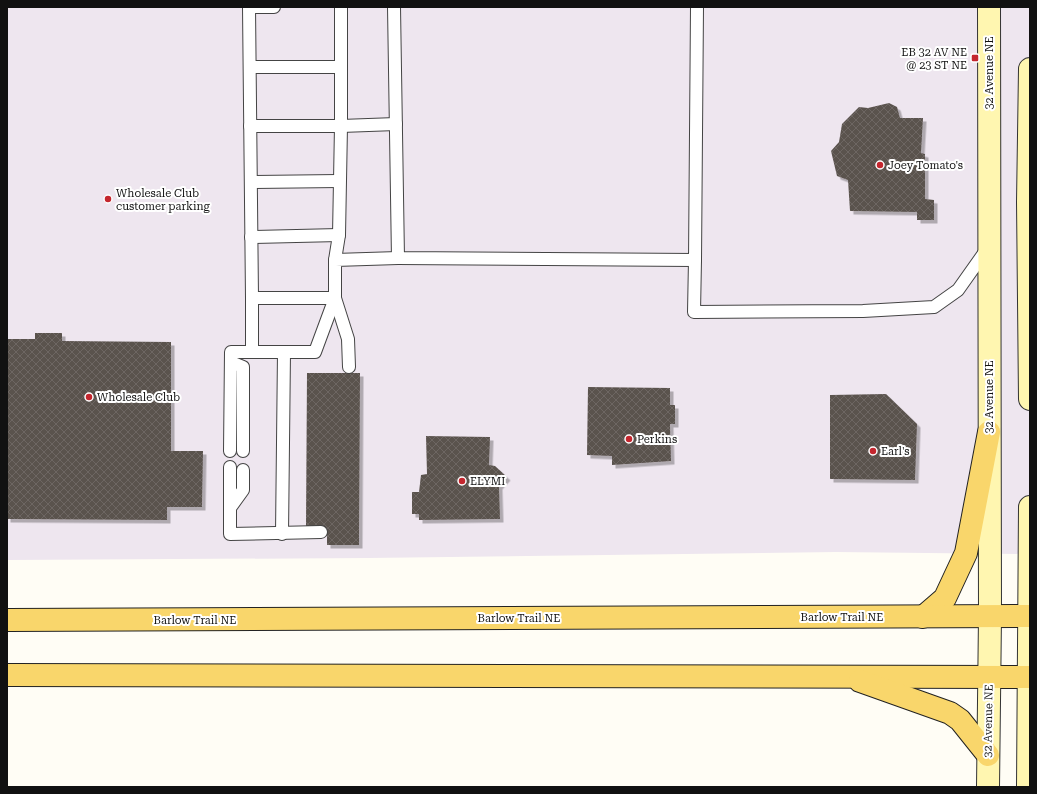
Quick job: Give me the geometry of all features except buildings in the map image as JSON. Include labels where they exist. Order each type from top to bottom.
[{"type":"main road","name":"32 Avenue NE","points":[[988,787],[990,616],[988,248],[989,7]]},
{"type":"main road","points":[[1030,69],[1030,399]]},
{"type":"main road","points":[[923,617],[945,598],[966,553],[989,432]]},
{"type":"main road","points":[[1028,787],[1030,507]]},
{"type":"main road","name":"Barlow Trail NE","points":[[7,620],[1030,616]]},
{"type":"main road","points":[[7,675],[1029,676]]},
{"type":"main road","points":[[845,676],[950,713],[960,720],[988,754]]},
{"type":"lane","points":[[252,352],[249,7],[274,7]]},
{"type":"lane","points":[[341,7],[339,235],[335,260],[335,298],[348,339],[349,367]]},
{"type":"lane","points":[[394,7],[398,258]]},
{"type":"lane","points":[[697,7],[694,312],[863,311],[934,307],[958,290],[988,248]]},
{"type":"lane","points":[[250,67],[341,67]]},
{"type":"lane","points":[[250,126],[341,126],[396,124]]},
{"type":"lane","points":[[251,182],[339,181]]},
{"type":"lane","points":[[251,237],[339,235]]},
{"type":"lane","points":[[335,260],[398,258],[695,260]]},
{"type":"lane","points":[[252,298],[335,298]]},
{"type":"lane","points":[[230,451],[231,352],[315,352],[335,298]]},
{"type":"lane","points":[[282,534],[284,352]]},
{"type":"lane","points":[[231,362],[243,367],[243,451]]},
{"type":"lane","points":[[230,467],[230,534],[321,532]]},
{"type":"lane","points":[[230,508],[243,490],[243,470]]},
{"type":"shaded area","points":[[7,7],[1030,7],[1030,554],[836,552],[368,558],[7,560]]},
{"type":"place","name":"EB 32 AV NE @ 23 ST NE","points":[[975,58]]},
{"type":"place","name":"Joey Tomato's","points":[[880,165]]},
{"type":"place","name":"Wholesale Club customer parking","points":[[108,199]]},
{"type":"place","name":"Wholesale Club","points":[[89,397]]},
{"type":"place","name":"Perkins","points":[[629,439]]},
{"type":"place","name":"Earl's","points":[[873,451]]},
{"type":"place","name":"ELYMI","points":[[462,481]]}]
